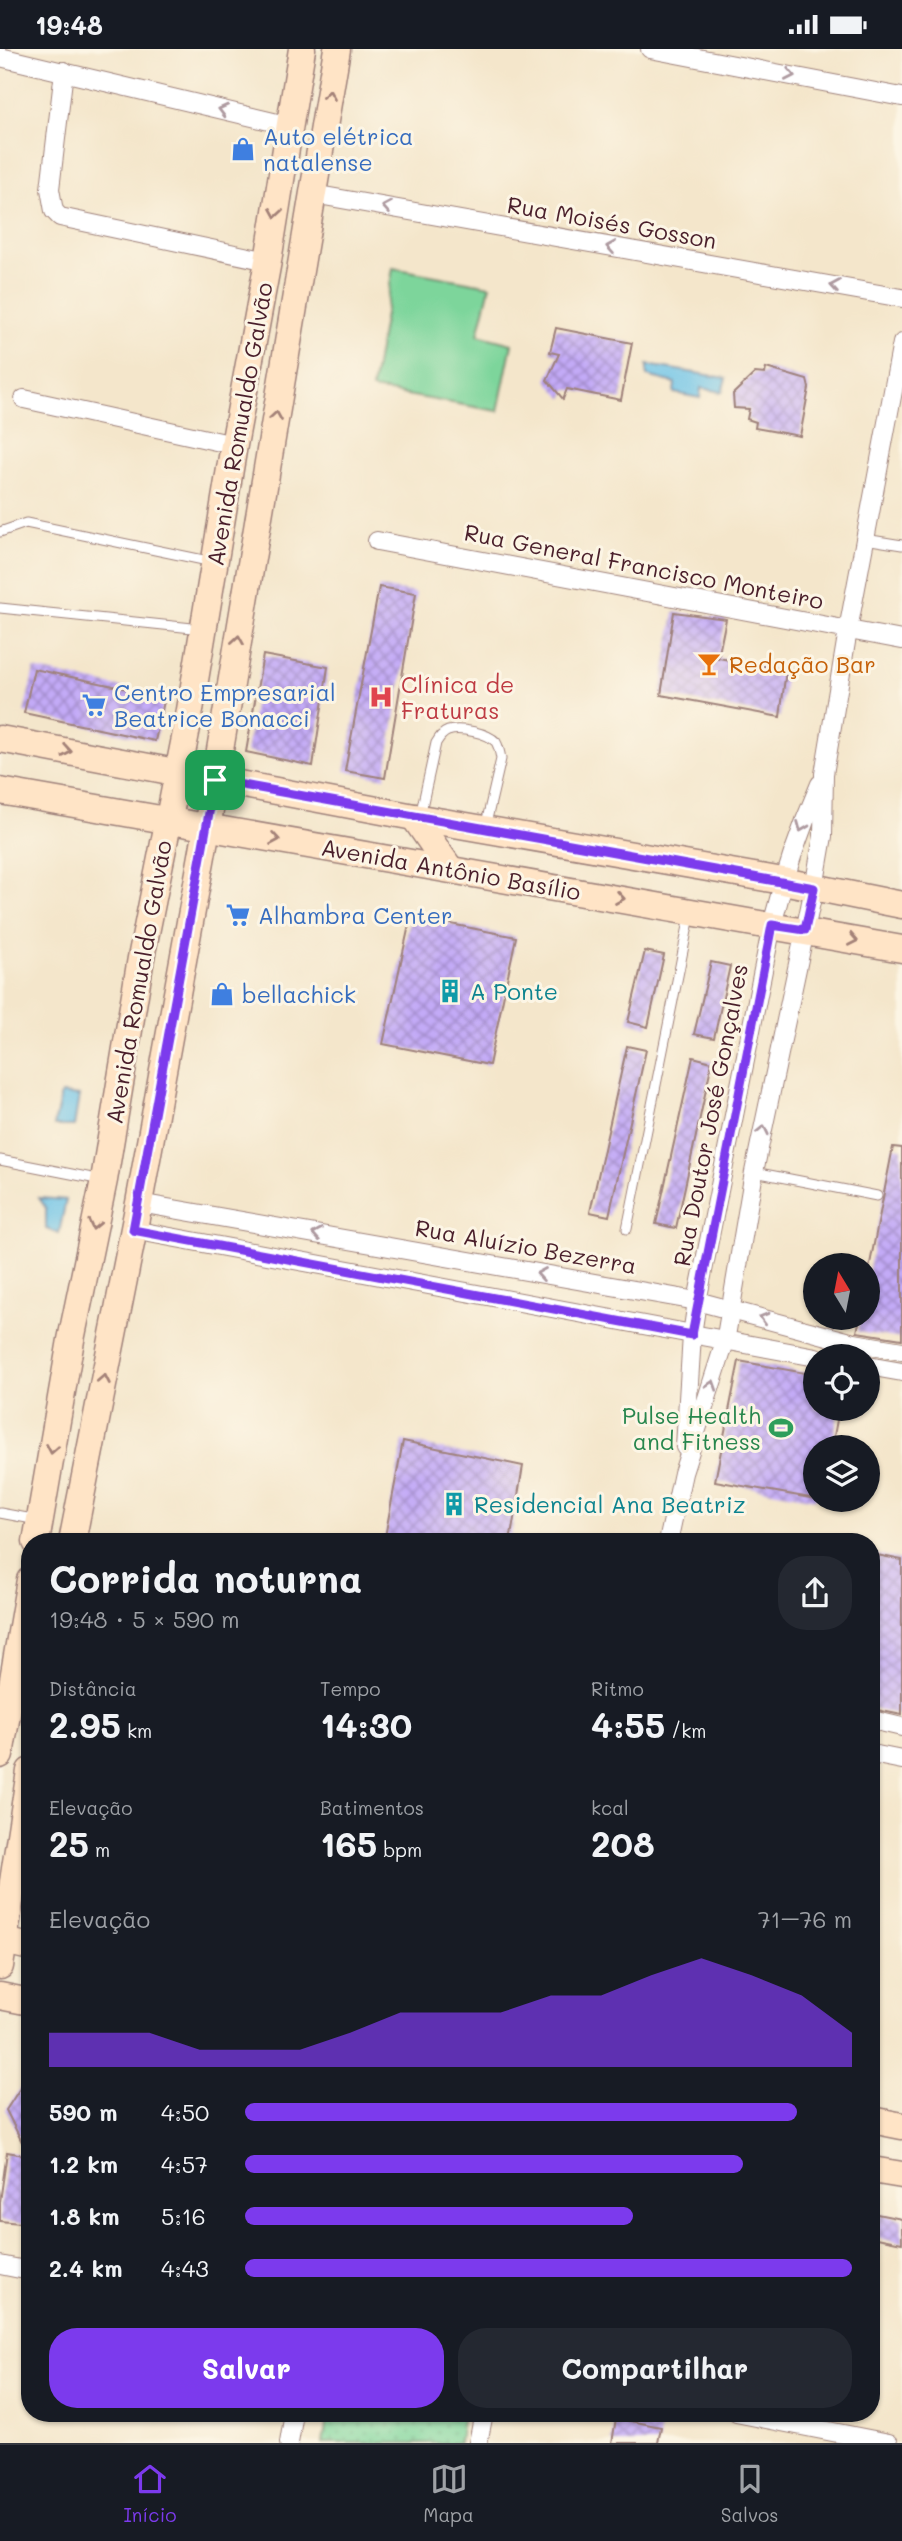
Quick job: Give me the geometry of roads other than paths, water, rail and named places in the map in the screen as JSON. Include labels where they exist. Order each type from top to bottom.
[{"type":"main road","name":"Avenida Romualdo Galvão","points":[[38,1531],[71,1340],[104,1180],[141,958],[178,772],[268,261],[302,49]]},
{"type":"main road","name":"Avenida Romualdo Galvão","points":[[74,1533],[139,1203],[207,828],[337,49]]},
{"type":"main road","name":"Avenida Antônio Basílio","points":[[0,739],[417,818],[783,881],[902,905]]},
{"type":"main road","name":"Avenida Antônio Basílio","points":[[0,791],[902,949]]},
{"type":"main road","points":[[417,818],[450,869]]},
{"type":"main road","points":[[0,1755],[21,1632]]},
{"type":"main road","points":[[21,1826],[1,1949],[21,1948]]},
{"type":"main road","points":[[0,1996],[21,2000]]},
{"type":"main road","points":[[880,2122],[902,2126]]},
{"type":"main road","points":[[880,2171],[902,2175]]},
{"type":"street","points":[[650,49],[902,97]]},
{"type":"street","points":[[0,57],[290,125]]},
{"type":"street","points":[[64,71],[50,189],[54,211],[60,217],[268,261]]},
{"type":"street","name":"Rua Moisés Gosson","points":[[313,194],[902,298]]},
{"type":"street","name":"Rua Doutor José Gonçalves","points":[[670,1533],[683,1473],[726,1342],[754,1173],[824,836],[824,774],[848,630],[901,352]]},
{"type":"street","points":[[24,399],[234,445]]},
{"type":"street","name":"Rua General Francisco Monteiro","points":[[377,541],[902,641]]},
{"type":"street","name":"Rua Doutor José Gonçalves","points":[[683,1473],[692,1335],[697,1301],[772,925],[799,832],[824,774]]},
{"type":"street","name":"Rua Aluízio Bezerra","points":[[139,1203],[697,1301],[854,1343],[902,1351]]},
{"type":"street","points":[[713,1219],[745,1225]]},
{"type":"street","points":[[133,1230],[803,1355]]},
{"type":"street","points":[[880,1367],[901,1368]]},
{"type":"street","points":[[880,1722],[902,1727]]},
{"type":"street","points":[[880,1756],[902,1760]]},
{"type":"street","points":[[0,2265],[21,2269]]},
{"type":"street","points":[[289,2443],[292,2422]]},
{"type":"street","points":[[478,2443],[482,2422]]},
{"type":"street","points":[[782,2422],[889,2443]]},
{"type":"lane","points":[[0,532],[26,523],[215,562]]},
{"type":"lane","points":[[865,539],[902,545]]},
{"type":"lane","points":[[0,608],[203,629]]},
{"type":"lane","points":[[417,818],[436,743],[449,731],[459,730],[488,736],[496,742],[499,750],[500,759],[484,829]]},
{"type":"lane","points":[[627,1229],[691,911]]},
{"type":"lane","points":[[0,1160],[104,1180]]},
{"type":"lane","points":[[754,1173],[877,1196]]},
{"type":"lane","points":[[0,1513],[38,1531]]},
{"type":"water","points":[[647,365],[726,378],[722,392],[701,388],[700,398],[674,393],[675,383],[647,376]]},
{"type":"water","points":[[61,1094],[79,1096],[74,1126],[54,1126]]},
{"type":"water","points":[[39,1198],[66,1200],[59,1233],[46,1229],[46,1208]]},
{"type":"place","name":"Auto elétrica natalense","points":[[243,149]]},
{"type":"place","name":"Redação Bar","points":[[709,664]]},
{"type":"place","name":"Clínica de Fraturas","points":[[381,697]]},
{"type":"place","name":"Centro Empresarial Beatrice Bonacci","points":[[94,705]]},
{"type":"place","name":"Alhambra Center","points":[[238,915]]},
{"type":"place","name":"A Ponte","points":[[450,991]]},
{"type":"place","name":"bellachick","points":[[222,994]]},
{"type":"place","name":"Pulse Health and Fitness","points":[[781,1428]]},
{"type":"place","name":"Residencial Ana Beatriz","points":[[454,1504]]}]
